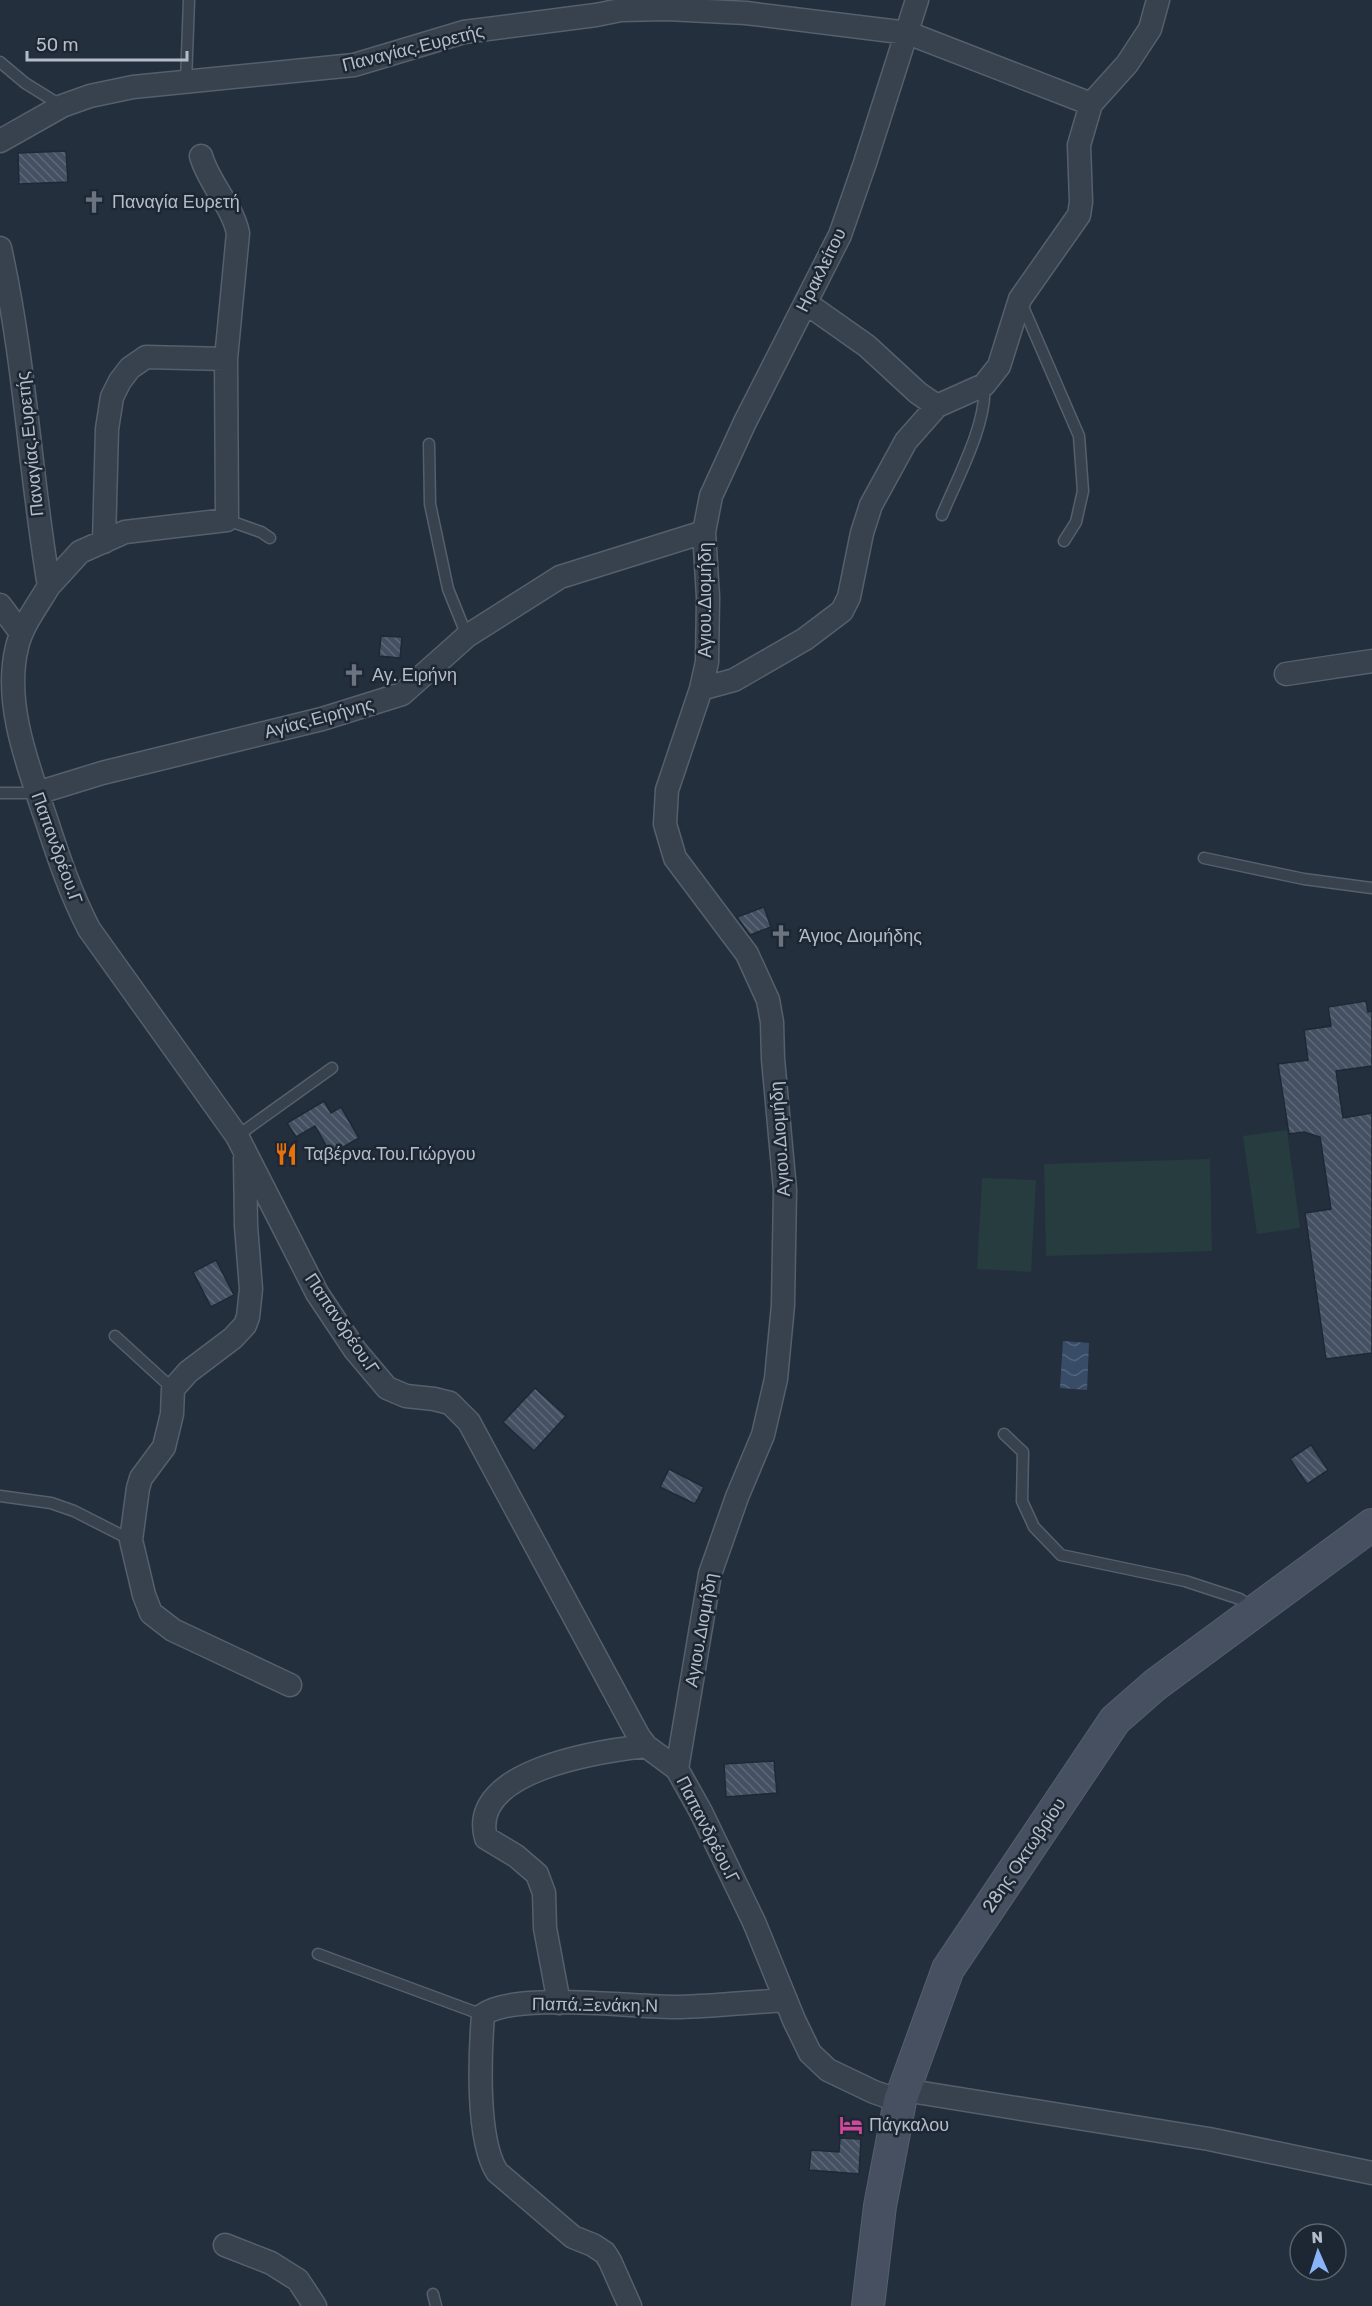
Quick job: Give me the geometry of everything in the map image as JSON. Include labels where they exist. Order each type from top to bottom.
[{"type":"main road","name":"28ης Οκτωβρίου","points":[[867,2306],[880,2206],[902,2095],[948,1969],[1115,1720],[1155,1685],[1372,1525]]},
{"type":"street","name":"Ηρακλείτου","points":[[704,532],[711,496],[745,422],[840,235],[917,0]]},
{"type":"street","points":[[701,689],[734,680],[805,639],[842,611],[849,597],[862,533],[872,505],[906,441],[937,406],[984,385],[999,366],[1020,299],[1079,215],[1081,202],[1079,145],[1091,104],[1127,64],[1150,29],[1158,0]]},
{"type":"street","name":"Παναγίας.Ευρετής","points":[[0,141],[62,106],[90,96],[133,87],[354,66],[464,32],[635,5],[746,13],[908,33],[1091,104]]},
{"type":"street","points":[[0,605],[21,633],[49,586],[80,552],[125,532],[227,520],[226,358],[238,233],[235,217],[206,173],[201,156]]},
{"type":"street","name":"Παναγίας.Ευρετής","points":[[0,248],[21,361],[35,497],[49,586]]},
{"type":"street","points":[[806,303],[867,346],[918,393],[937,406]]},
{"type":"street","points":[[104,542],[107,429],[112,397],[120,381],[130,368],[146,357],[226,358]]},
{"type":"street","name":"Αγίας.Ειρήνης","points":[[37,793],[102,773],[322,719],[402,694],[467,636],[560,578],[704,532]]},
{"type":"street","name":"Αγιου.Διομήδη","points":[[677,1769],[710,1574],[737,1497],[763,1435],[776,1379],[783,1293],[785,1190],[773,1059],[772,1022],[768,1000],[747,954],[675,858],[667,834],[667,790],[701,689],[707,662],[709,636],[704,532]]},
{"type":"street","name":"Παπανδρέου.Γ","points":[[21,633],[14,664],[15,699],[22,741],[72,896],[89,928],[241,1145],[317,1293],[355,1350],[377,1378],[392,1391],[450,1403],[469,1422],[639,1737],[646,1746],[677,1769],[701,1812],[754,1922],[805,2044],[816,2061],[828,2070],[874,2092],[1209,2139],[1372,2173]]},
{"type":"street","points":[[1286,674],[1372,661]]},
{"type":"street","points":[[241,1145],[251,1289],[248,1317],[245,1325],[233,1338],[188,1372],[173,1389],[172,1414],[164,1447],[141,1478],[130,1540],[151,1613],[173,1630],[290,1685]]},
{"type":"street","points":[[559,2003],[545,1928],[542,1886],[531,1867],[486,1838],[485,1815],[490,1803],[500,1790],[511,1782],[569,1760],[646,1746]]},
{"type":"street","name":"Παπά.Ξενάκη.Ν","points":[[483,2015],[488,2011],[512,2006],[559,2003],[678,2007],[786,2000]]},
{"type":"street","points":[[483,2015],[480,2045],[481,2092],[489,2153],[497,2172],[573,2237],[605,2253],[630,2306]]},
{"type":"street","points":[[225,2246],[271,2263],[298,2280],[315,2306]]},
{"type":"lane","points":[[186,82],[189,0]]},
{"type":"lane","points":[[0,62],[26,83],[62,106]]},
{"type":"lane","points":[[1020,299],[1079,436],[1083,491],[1076,522],[1064,541]]},
{"type":"lane","points":[[942,514],[971,447],[986,400],[984,385]]},
{"type":"lane","points":[[429,444],[430,504],[448,589],[467,636]]},
{"type":"lane","points":[[227,520],[261,532],[270,538]]},
{"type":"lane","points":[[0,793],[37,793]]},
{"type":"lane","points":[[1203,858],[1304,879],[1372,888]]},
{"type":"lane","points":[[241,1145],[332,1068]]},
{"type":"lane","points":[[115,1336],[173,1389]]},
{"type":"lane","points":[[1004,1434],[1023,1452],[1022,1501],[1027,1514],[1034,1527],[1061,1555],[1185,1581],[1239,1599],[1256,1611]]},
{"type":"lane","points":[[0,1496],[51,1503],[74,1511],[130,1540]]},
{"type":"lane","points":[[318,1954],[483,2015]]},
{"type":"lane","points":[[433,2294],[436,2306]]},
{"type":"green space","points":[[1287,1130],[1300,1228],[1257,1234],[1243,1136]]},
{"type":"green space","points":[[1210,1159],[1212,1251],[1046,1256],[1044,1164]]},
{"type":"green space","points":[[982,1178],[1036,1180],[1031,1272],[977,1269]]},
{"type":"water","points":[[1063,1341],[1089,1343],[1087,1390],[1060,1388]]},
{"type":"building","points":[[66,151],[68,182],[19,184],[18,153]]},
{"type":"building","points":[[381,636],[402,637],[400,658],[379,656]]},
{"type":"building","points":[[764,907],[771,927],[750,935],[737,917]]},
{"type":"building","points":[[1366,1001],[1368,1012],[1372,1011],[1372,1066],[1336,1071],[1343,1118],[1372,1113],[1372,1353],[1326,1359],[1305,1213],[1331,1209],[1320,1137],[1304,1132],[1289,1134],[1278,1064],[1308,1060],[1304,1030],[1331,1026],[1328,1007]]},
{"type":"building","points":[[324,1101],[331,1113],[341,1107],[359,1138],[331,1154],[315,1126],[296,1137],[287,1123]]},
{"type":"building","points":[[216,1260],[234,1295],[211,1307],[193,1272]]},
{"type":"building","points":[[535,1388],[566,1416],[534,1451],[503,1422]]},
{"type":"building","points":[[1311,1445],[1328,1470],[1307,1484],[1290,1459]]},
{"type":"building","points":[[669,1469],[704,1487],[695,1504],[660,1487]]},
{"type":"building","points":[[774,1761],[777,1793],[726,1797],[724,1764]]},
{"type":"building","points":[[840,2138],[861,2139],[859,2174],[809,2170],[811,2150],[839,2152]]},
{"type":"place","name":"Παναγία Ευρετή","points":[[94,202]]},
{"type":"place","name":"Αγ. Ειρήνη","points":[[354,675]]},
{"type":"place","name":"Άγιος Διομήδης","points":[[781,936]]},
{"type":"place","name":"Ταβέρνα.Του.Γιώργου","points":[[286,1154]]},
{"type":"place","name":"Πάγκαλου","points":[[851,2125]]}]
